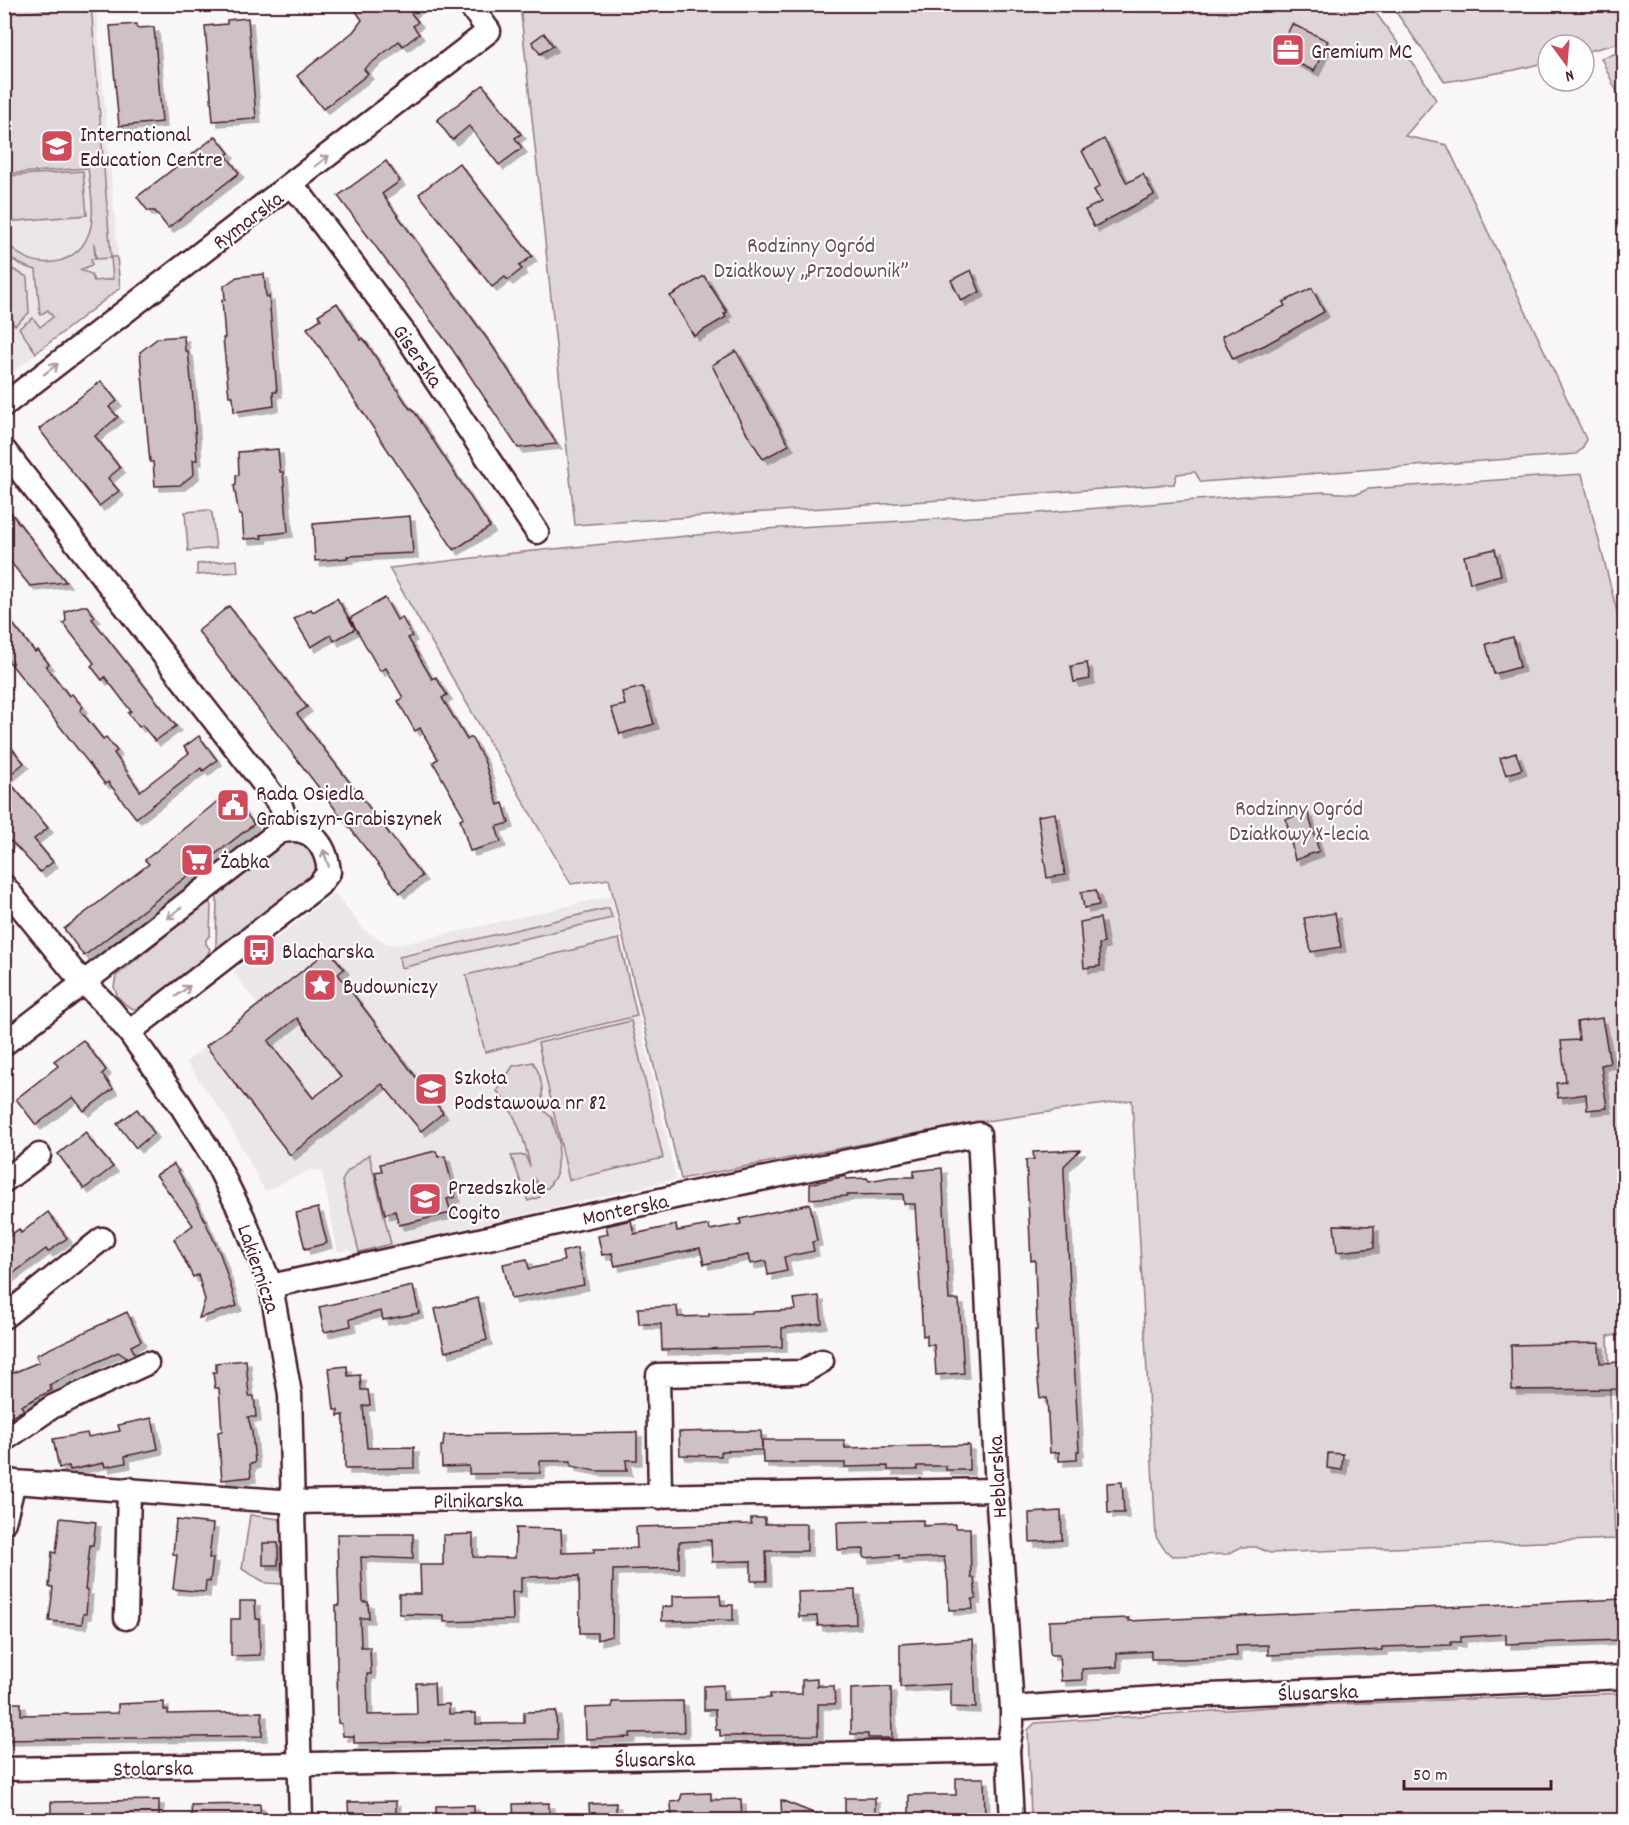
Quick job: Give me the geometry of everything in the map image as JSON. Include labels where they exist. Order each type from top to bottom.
[{"type":"street","name":"Rymarska","points":[[4,405],[489,31],[468,4]]},
{"type":"street","name":"Giserska","points":[[291,185],[405,334],[537,532]]},
{"type":"street","points":[[4,450],[281,806],[289,829]]},
{"type":"street","points":[[4,1044],[279,832],[299,829],[315,838],[328,855],[327,877],[282,916],[129,1032]]},
{"type":"street","name":"Lakiernicza","points":[[4,886],[83,984],[111,1010],[129,1032],[180,1104],[214,1160],[243,1217],[271,1286],[290,1394],[295,1502],[301,1821]]},
{"type":"street","name":"Monterska","points":[[271,1286],[683,1195],[979,1134]]},
{"type":"street","name":"Heblarska","points":[[979,1134],[997,1490],[1012,1708],[1008,1750],[1012,1821]]},
{"type":"street","points":[[4,1181],[39,1155]]},
{"type":"street","points":[[4,1317],[102,1239]]},
{"type":"street","points":[[660,1497],[658,1375],[803,1372],[822,1361]]},
{"type":"street","points":[[4,1440],[52,1407],[147,1363]]},
{"type":"street","points":[[4,1522],[9,1481]]},
{"type":"street","name":"Pilnikarska","points":[[9,1481],[295,1502],[997,1490]]},
{"type":"street","points":[[126,1618],[129,1489]]},
{"type":"street","name":"Ślusarska","points":[[1012,1708],[1198,1696],[1624,1677]]},
{"type":"street","name":"Ślusarska","points":[[301,1764],[1008,1750]]},
{"type":"street","name":"Stolarska","points":[[4,1769],[301,1764]]},
{"type":"shaded area","name":"International Education Centre","points":[[5,5],[96,5],[121,288],[5,378]]},
{"type":"shaded area","name":"Szkoła Podstawowa nr 82","points":[[335,893],[364,930],[386,943],[399,945],[611,896],[676,1179],[352,1255],[350,1249],[338,1252],[322,1171],[309,1170],[265,1191],[225,1116],[186,1062],[258,1005],[233,972]]},
{"type":"green space","name":"International Education Centre","points":[[75,5],[91,5],[111,257],[117,257],[120,288],[36,353],[19,328],[33,318],[40,327],[53,317],[48,310],[40,315],[36,270],[19,264],[8,256],[5,252],[5,238],[13,249],[24,257],[36,261],[49,262],[73,255],[82,246],[89,233],[92,201],[88,168],[5,174],[5,14],[75,8]],"holes":[[[94,242],[96,259],[111,258],[113,279],[94,281],[91,274],[80,270],[92,265],[91,259],[95,259]]]},
{"type":"green space","name":"Rodzinny Ogród Działkowy „Przodownik”","points":[[520,5],[1370,5],[1417,69],[1436,100],[1405,136],[1447,145],[1586,439],[1583,448],[1576,454],[1201,482],[1195,472],[1177,474],[1174,484],[575,525]]},
{"type":"green space","points":[[1391,5],[1624,5],[1624,42],[1596,49],[1596,33],[1536,33],[1536,65],[1445,82]]},
{"type":"green space","points":[[1624,51],[1624,107],[1601,58]]},
{"type":"green space","points":[[83,171],[87,215],[5,222],[5,176]]},
{"type":"green space","points":[[5,265],[27,277],[29,313],[15,325],[5,317]]},
{"type":"green space","name":"Rodzinny Ogród Działkowy X-lecia","points":[[1582,474],[1624,639],[1624,1335],[1608,1336],[1615,1539],[1270,1553],[1256,1547],[1241,1547],[1228,1554],[1172,1556],[1165,1550],[1156,1537],[1132,1100],[966,1124],[681,1179],[609,879],[571,884],[389,568],[523,552],[748,530],[1026,514],[1246,496],[1324,492],[1357,494],[1368,489]]},
{"type":"green space","points":[[209,510],[212,513],[216,548],[188,551],[185,512]]},
{"type":"green space","points":[[237,560],[238,572],[197,575],[197,564]]},
{"type":"green space","points":[[289,840],[302,843],[315,855],[317,867],[315,874],[218,950],[216,945],[217,894]]},
{"type":"green space","points":[[208,901],[211,905],[210,935],[206,944],[210,949],[204,962],[146,1006],[133,1009],[125,1004],[118,997],[114,987],[116,976]]},
{"type":"green space","points":[[609,908],[612,918],[401,968],[399,957]]},
{"type":"green space","points":[[619,939],[637,1016],[485,1052],[466,975]]},
{"type":"green space","points":[[631,1021],[663,1158],[569,1180],[538,1043]]},
{"type":"green space","points":[[533,1062],[541,1084],[541,1108],[552,1118],[559,1143],[556,1175],[548,1188],[541,1188],[534,1178],[540,1197],[528,1201],[511,1156],[525,1155],[530,1167],[526,1147],[514,1117],[497,1091],[513,1066]]},
{"type":"green space","points":[[369,1154],[391,1244],[359,1252],[342,1181],[347,1172]]},
{"type":"green space","points":[[250,1515],[279,1519],[283,1525],[284,1584],[266,1583],[242,1569]]},
{"type":"green space","points":[[1624,1693],[1624,1820],[1031,1820],[1028,1730],[1035,1723],[1286,1706]]},
{"type":"building","points":[[351,4],[422,4],[411,13],[418,22],[413,26],[419,34],[403,46],[399,41],[364,69],[368,74],[323,109],[297,76],[353,32],[362,20]]},
{"type":"building","points":[[248,18],[256,118],[213,121],[205,26],[227,24],[227,20]]},
{"type":"building","points":[[137,24],[137,28],[154,27],[162,122],[119,126],[110,26]]},
{"type":"building","points":[[1292,24],[1328,41],[1314,71],[1278,54]]},
{"type":"building","points":[[544,33],[553,46],[540,54],[532,42]]},
{"type":"building","points":[[483,85],[521,134],[515,138],[522,148],[499,165],[469,126],[452,140],[437,120]]},
{"type":"building","points":[[216,136],[229,153],[226,155],[239,173],[168,228],[155,211],[148,211],[137,197]]},
{"type":"building","points":[[1104,139],[1127,183],[1143,174],[1154,195],[1094,227],[1085,210],[1101,202],[1094,190],[1100,186],[1082,151]]},
{"type":"building","points":[[386,161],[400,181],[382,194],[493,347],[557,444],[518,448],[452,349],[338,196]]},
{"type":"building","points":[[459,163],[532,256],[519,266],[522,269],[508,280],[505,277],[492,287],[419,194]]},
{"type":"building","points":[[971,270],[980,292],[961,301],[951,280]]},
{"type":"building","points":[[264,274],[266,297],[269,296],[277,392],[273,392],[274,406],[234,412],[233,396],[229,396],[223,338],[225,338],[222,300],[225,300],[224,286],[237,277]]},
{"type":"building","points":[[704,276],[727,312],[724,314],[726,317],[694,336],[670,296]]},
{"type":"building","points":[[1312,288],[1324,312],[1265,345],[1233,359],[1222,336],[1285,306],[1283,302]]},
{"type":"building","points":[[337,303],[410,409],[412,408],[490,527],[454,550],[307,328],[321,319],[318,315]]},
{"type":"building","points":[[184,336],[185,351],[188,351],[197,460],[193,460],[194,474],[180,485],[155,486],[153,462],[150,462],[140,352],[158,338]]},
{"type":"building","points":[[736,351],[789,445],[763,459],[743,427],[712,365]]},
{"type":"building","points":[[101,381],[117,401],[109,407],[118,417],[95,436],[120,468],[108,478],[119,491],[99,506],[39,429]]},
{"type":"building","points":[[278,449],[280,472],[283,472],[288,532],[261,535],[262,538],[244,539],[242,515],[239,515],[234,486],[236,475],[239,475],[238,452]]},
{"type":"building","points":[[4,504],[66,582],[30,586],[4,554]]},
{"type":"building","points":[[410,516],[413,553],[347,556],[348,558],[315,561],[313,524]]},
{"type":"building","points":[[1495,549],[1501,575],[1470,583],[1464,556]]},
{"type":"building","points":[[337,598],[355,629],[334,641],[331,635],[311,647],[294,619],[311,609],[313,612]]},
{"type":"building","points":[[385,598],[397,620],[402,617],[412,636],[408,638],[432,679],[436,677],[447,695],[442,698],[467,740],[471,737],[484,760],[498,805],[503,803],[509,823],[496,827],[501,842],[470,851],[460,819],[464,817],[433,762],[438,759],[420,728],[415,731],[398,701],[403,698],[386,668],[380,671],[350,618]]},
{"type":"building","points":[[87,606],[95,617],[92,619],[176,726],[155,741],[128,713],[131,711],[105,677],[102,680],[91,666],[94,663],[63,623],[66,621],[65,611]]},
{"type":"building","points":[[229,606],[307,707],[297,714],[422,876],[400,893],[198,631]]},
{"type":"building","points":[[4,613],[35,652],[38,650],[49,664],[46,666],[69,696],[72,694],[83,707],[80,710],[103,739],[106,737],[117,751],[114,753],[140,791],[189,753],[184,747],[199,736],[217,760],[203,771],[201,768],[136,818],[108,782],[105,784],[4,655]]},
{"type":"building","points":[[1513,637],[1520,667],[1494,674],[1486,644]]},
{"type":"building","points":[[1087,663],[1090,679],[1074,682],[1071,666]]},
{"type":"building","points":[[643,687],[654,724],[620,734],[611,708],[625,705],[622,692]]},
{"type":"building","points":[[4,739],[24,763],[6,778],[48,828],[34,839],[53,862],[40,872],[11,841],[4,846]]},
{"type":"building","points":[[1516,753],[1522,769],[1506,775],[1500,758]]},
{"type":"building","points":[[229,792],[254,824],[84,956],[64,929],[149,864],[145,860]]},
{"type":"building","points":[[1055,813],[1065,875],[1047,878],[1038,816]]},
{"type":"building","points":[[1308,813],[1319,851],[1295,860],[1286,819]]},
{"type":"building","points":[[1096,890],[1099,905],[1084,908],[1081,892]]},
{"type":"building","points":[[1335,913],[1341,947],[1311,952],[1304,918]]},
{"type":"building","points":[[1100,918],[1104,943],[1099,944],[1100,966],[1084,968],[1080,922]]},
{"type":"building","points":[[329,950],[344,969],[338,974],[443,1113],[421,1131],[382,1084],[290,1155],[206,1046]],"holes":[[[297,1018],[341,1077],[313,1098],[268,1041]]]},
{"type":"building","points":[[1602,1018],[1610,1063],[1601,1065],[1607,1108],[1587,1110],[1586,1094],[1558,1098],[1556,1083],[1566,1082],[1561,1041],[1579,1040],[1577,1022]]},
{"type":"building","points":[[83,1040],[106,1070],[102,1074],[113,1089],[84,1111],[73,1097],[36,1125],[16,1099],[58,1066],[54,1061]]},
{"type":"building","points":[[137,1109],[154,1133],[136,1148],[117,1124]]},
{"type":"building","points":[[86,1132],[113,1167],[84,1189],[58,1154]]},
{"type":"building","points":[[1080,1150],[1064,1166],[1079,1451],[1077,1451],[1077,1460],[1059,1461],[1059,1452],[1050,1453],[1047,1398],[1040,1398],[1036,1360],[1035,1260],[1031,1261],[1026,1160],[1034,1159],[1033,1152]]},
{"type":"building","points":[[436,1151],[438,1157],[445,1156],[455,1197],[447,1199],[451,1213],[399,1225],[395,1211],[385,1214],[375,1172],[382,1171],[380,1164]]},
{"type":"building","points":[[174,1164],[198,1206],[221,1256],[237,1306],[199,1318],[205,1300],[198,1275],[193,1277],[174,1239],[193,1225],[156,1175]]},
{"type":"building","points":[[942,1168],[949,1300],[959,1300],[964,1373],[936,1375],[934,1345],[927,1345],[927,1335],[923,1336],[915,1204],[904,1204],[903,1194],[847,1195],[810,1199],[810,1184],[846,1176],[846,1179],[867,1178],[869,1181],[891,1177],[914,1177],[914,1171]]},
{"type":"building","points":[[810,1204],[817,1241],[812,1242],[814,1251],[784,1257],[787,1271],[768,1275],[766,1261],[750,1264],[748,1255],[704,1264],[700,1248],[615,1266],[612,1253],[602,1255],[598,1236],[608,1234],[606,1226],[631,1220],[634,1234],[676,1225],[677,1231],[709,1225],[710,1230],[741,1224],[740,1219]]},
{"type":"building","points":[[318,1208],[327,1243],[305,1249],[296,1213]]},
{"type":"building","points":[[48,1212],[67,1238],[48,1252],[46,1249],[4,1280],[4,1240],[19,1229],[21,1233]]},
{"type":"building","points":[[1334,1225],[1374,1226],[1374,1248],[1337,1252]]},
{"type":"building","points":[[577,1248],[584,1285],[511,1299],[503,1264],[527,1259],[529,1269],[564,1261],[562,1252]]},
{"type":"building","points":[[413,1286],[419,1313],[383,1320],[381,1311],[350,1319],[351,1326],[324,1332],[319,1307]]},
{"type":"building","points":[[819,1296],[822,1323],[782,1328],[782,1347],[662,1350],[661,1324],[639,1324],[638,1308],[677,1306],[678,1317],[709,1316],[709,1314],[796,1310],[794,1299]]},
{"type":"building","points":[[478,1298],[487,1340],[445,1352],[435,1309]]},
{"type":"building","points":[[127,1312],[141,1341],[131,1346],[135,1354],[127,1358],[118,1352],[49,1385],[52,1390],[21,1406],[24,1410],[4,1421],[4,1368],[11,1382],[8,1375],[39,1362],[36,1355]]},
{"type":"building","points":[[1599,1343],[1600,1363],[1624,1362],[1624,1389],[1512,1390],[1511,1345]]},
{"type":"building","points":[[246,1360],[249,1396],[254,1396],[256,1417],[248,1417],[255,1463],[250,1464],[251,1477],[222,1480],[218,1432],[222,1431],[219,1388],[215,1388],[213,1372],[216,1372],[216,1363]]},
{"type":"building","points":[[347,1366],[348,1376],[360,1375],[361,1390],[368,1390],[370,1405],[363,1406],[367,1448],[414,1447],[414,1468],[345,1469],[344,1415],[338,1416],[338,1410],[334,1410],[329,1368]]},
{"type":"building","points":[[152,1418],[158,1449],[125,1456],[126,1463],[105,1467],[104,1463],[70,1470],[69,1466],[59,1468],[53,1439],[87,1433],[88,1437],[120,1431],[118,1425]]},
{"type":"building","points":[[761,1431],[762,1450],[721,1451],[721,1456],[680,1455],[679,1432]]},
{"type":"building","points":[[637,1432],[637,1460],[626,1460],[627,1471],[596,1471],[571,1466],[571,1461],[540,1461],[540,1473],[469,1474],[469,1466],[442,1467],[441,1446],[443,1446],[444,1435]]},
{"type":"building","points":[[762,1440],[844,1440],[845,1448],[969,1445],[969,1470],[946,1470],[946,1466],[917,1466],[917,1470],[888,1470],[888,1466],[845,1467],[845,1463],[763,1463]]},
{"type":"building","points":[[1328,1453],[1343,1454],[1342,1470],[1327,1468]]},
{"type":"building","points":[[1122,1482],[1124,1513],[1108,1513],[1107,1483]]},
{"type":"building","points":[[1061,1511],[1062,1540],[1030,1542],[1029,1513]]},
{"type":"building","points":[[60,1518],[96,1522],[93,1545],[90,1545],[85,1590],[88,1590],[86,1614],[83,1614],[82,1624],[49,1621],[53,1587],[49,1587],[52,1552],[56,1553]]},
{"type":"building","points":[[751,1518],[765,1518],[765,1524],[807,1524],[807,1551],[766,1551],[767,1581],[751,1581],[751,1561],[712,1562],[711,1540],[679,1542],[679,1568],[613,1570],[612,1636],[597,1640],[597,1633],[580,1633],[579,1576],[521,1577],[521,1592],[512,1592],[513,1620],[444,1622],[444,1615],[399,1614],[399,1594],[421,1594],[420,1565],[443,1565],[443,1535],[473,1534],[473,1557],[515,1558],[516,1528],[561,1529],[562,1553],[594,1552],[594,1549],[637,1548],[636,1527],[751,1524]]},
{"type":"building","points":[[176,1520],[213,1524],[209,1558],[213,1558],[210,1582],[206,1581],[205,1592],[173,1589],[177,1555],[173,1554]]},
{"type":"building","points":[[923,1520],[923,1526],[955,1524],[955,1528],[970,1528],[971,1578],[974,1578],[976,1599],[972,1599],[973,1609],[949,1610],[944,1557],[899,1559],[899,1555],[864,1558],[864,1549],[838,1550],[837,1522]]},
{"type":"building","points":[[337,1534],[413,1534],[413,1559],[361,1557],[363,1602],[368,1602],[369,1618],[360,1618],[361,1647],[370,1647],[371,1674],[367,1674],[368,1715],[417,1714],[416,1683],[434,1683],[435,1705],[449,1704],[449,1714],[476,1713],[476,1724],[524,1723],[524,1712],[556,1711],[557,1739],[354,1743],[354,1736],[343,1736],[342,1724],[338,1723]]},
{"type":"building","points":[[263,1543],[278,1543],[278,1565],[263,1565]]},
{"type":"building","points":[[855,1590],[856,1624],[818,1626],[817,1616],[799,1617],[798,1592]]},
{"type":"building","points":[[720,1595],[721,1605],[733,1605],[733,1620],[662,1621],[662,1607],[673,1606],[673,1596]]},
{"type":"building","points":[[1624,1599],[1622,1640],[1506,1644],[1506,1634],[1461,1637],[1461,1642],[1451,1642],[1451,1645],[1382,1647],[1382,1650],[1268,1655],[1268,1645],[1236,1646],[1237,1656],[1184,1659],[1151,1659],[1151,1651],[1117,1653],[1117,1667],[1082,1669],[1082,1680],[1061,1681],[1059,1655],[1050,1655],[1049,1621],[1129,1618],[1129,1621]]},
{"type":"building","points":[[240,1601],[255,1601],[256,1619],[259,1619],[260,1655],[231,1656],[231,1619],[240,1619]]},
{"type":"building","points":[[973,1639],[976,1708],[951,1707],[951,1684],[900,1687],[900,1644]]},
{"type":"building","points":[[817,1679],[817,1686],[834,1686],[835,1704],[818,1704],[818,1735],[720,1736],[720,1730],[716,1730],[715,1710],[704,1710],[704,1686],[723,1685],[723,1700],[770,1698],[770,1694],[802,1694],[802,1680]]},
{"type":"building","points":[[891,1687],[892,1738],[868,1738],[868,1734],[851,1734],[851,1689]]},
{"type":"building","points":[[683,1701],[684,1732],[630,1733],[630,1737],[586,1739],[585,1708],[612,1707],[612,1702]]},
{"type":"building","points":[[164,1702],[164,1710],[168,1710],[168,1714],[262,1712],[262,1736],[4,1740],[4,1703],[21,1703],[21,1715],[118,1713],[118,1704]]},
{"type":"building","points":[[956,1778],[984,1778],[985,1818],[975,1818],[975,1821],[956,1821],[956,1818],[909,1819],[909,1795],[956,1795]]},
{"type":"building","points":[[711,1793],[711,1800],[741,1799],[742,1821],[672,1821],[671,1802],[680,1801],[682,1794]]},
{"type":"building","points":[[845,1798],[875,1798],[875,1821],[845,1821]]},
{"type":"building","points":[[159,1800],[159,1821],[51,1821],[51,1802]]},
{"type":"building","points":[[781,1800],[831,1820],[831,1821],[782,1821]]},
{"type":"building","points":[[396,1801],[396,1821],[349,1821],[348,1802]]},
{"type":"building","points":[[549,1803],[549,1821],[514,1821],[513,1804]]},
{"type":"building","points":[[616,1803],[616,1821],[590,1821],[589,1804]]},
{"type":"building","points":[[260,1804],[261,1821],[192,1821],[191,1805]]},
{"type":"building","points":[[474,1805],[474,1821],[436,1821],[436,1806]]},
{"type":"place","name":"Gremium MC","points":[[1288,50]]},
{"type":"place","name":"International Education Centre","points":[[57,146]]},
{"type":"place","name":"Rada Osiedla Grabiszyn-Grabiszynek","points":[[233,805]]},
{"type":"place","name":"Żabka","points":[[197,860]]},
{"type":"place","name":"Blacharska","points":[[259,950]]},
{"type":"place","name":"Budowniczy","points":[[320,985]]},
{"type":"place","name":"Szkoła Podstawowa nr 82","points":[[431,1089]]},
{"type":"place","name":"Przedszkole Cogito","points":[[425,1199]]}]
